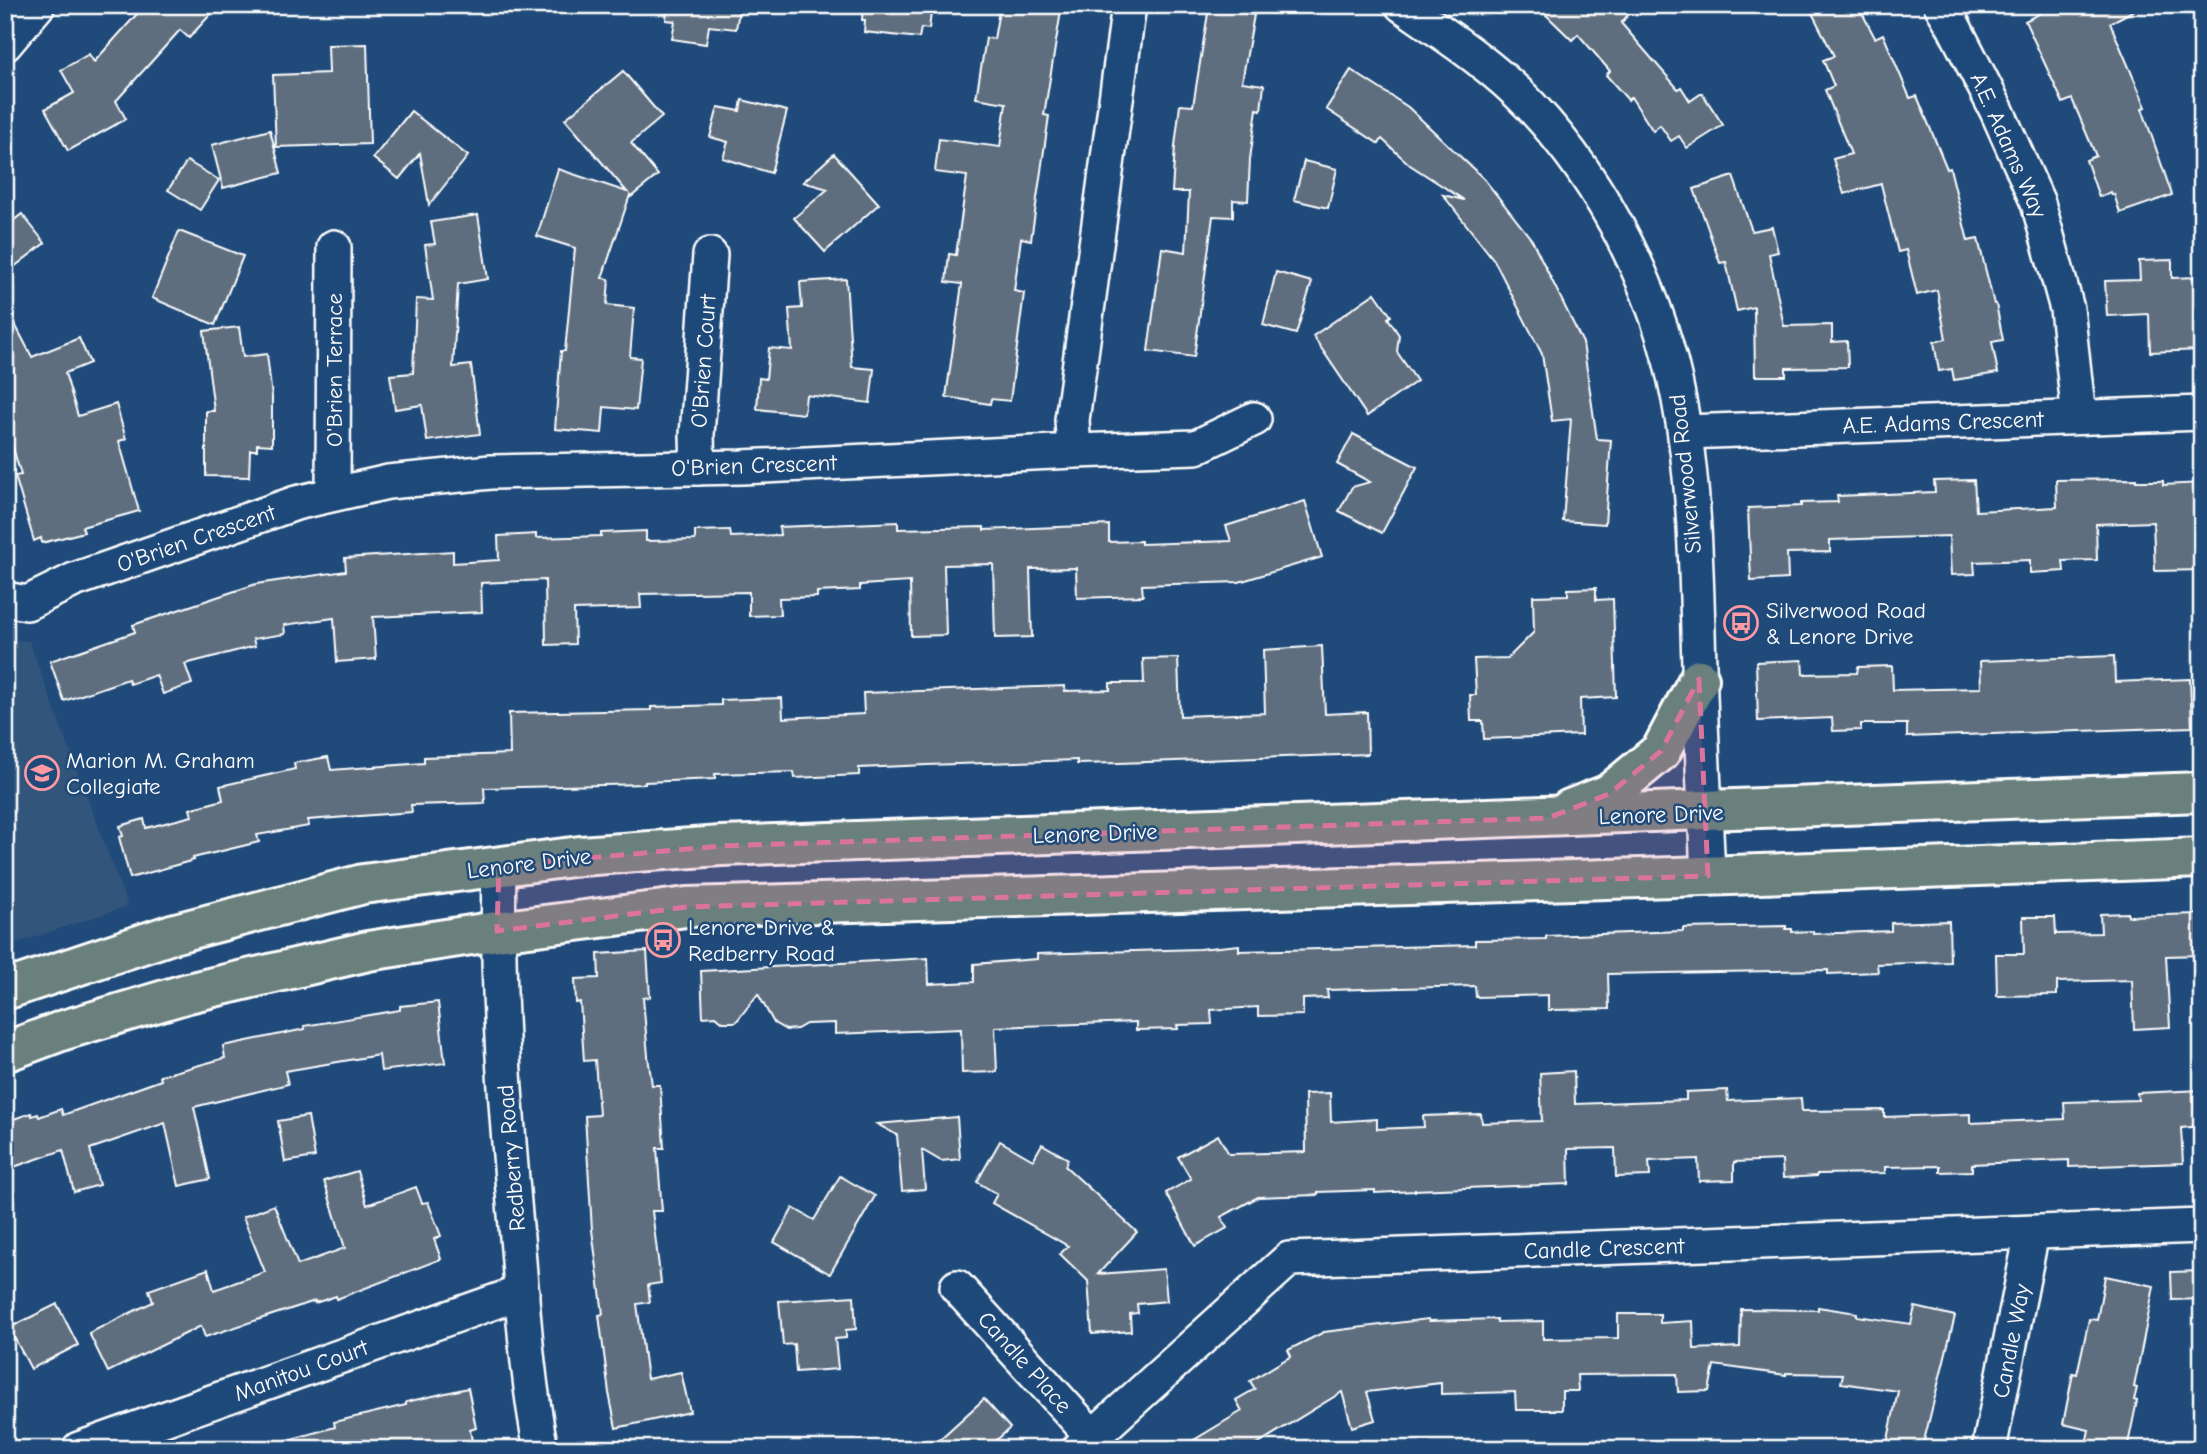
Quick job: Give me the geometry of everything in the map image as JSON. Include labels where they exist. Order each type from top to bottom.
[{"type":"main road","points":[[1548,818],[1609,794],[1661,751],[1699,679]]},
{"type":"main road","name":"Lenore Drive","points":[[11,983],[172,934],[363,884],[580,856],[721,846],[1548,818],[2202,792]]},
{"type":"main road","points":[[5,1052],[64,1030],[188,993],[368,951],[497,931],[687,907],[2202,858]]},
{"type":"street","points":[[5,44],[38,5]]},
{"type":"street","points":[[1074,451],[1073,419],[1129,5]]},
{"type":"street","name":"Silverwood Road","points":[[1402,5],[1483,61],[1530,106],[1576,159],[1607,208],[1634,260],[1665,346],[1685,432],[1691,494],[1708,876]]},
{"type":"street","name":"A.E. Adams Way","points":[[1941,5],[1997,111],[2038,203],[2067,309],[2079,416]]},
{"type":"street","name":"O'Brien Terrace","points":[[333,494],[334,247]]},
{"type":"street","name":"O'Brien Court","points":[[698,468],[697,435],[710,255]]},
{"type":"street","name":"A.E. Adams Crescent","points":[[1685,432],[2202,413]]},
{"type":"street","name":"O'Brien Crescent","points":[[5,599],[27,603],[74,580],[296,503],[388,482],[491,472],[698,468],[1196,447],[1254,419]]},
{"type":"street","name":"Redberry Road","points":[[499,866],[498,977],[510,1159],[528,1366],[541,1449]]},
{"type":"street","name":"Candle Crescent","points":[[1086,1442],[1289,1259],[2202,1226]]},
{"type":"street","name":"Candle Way","points":[[1989,1449],[2032,1233]]},
{"type":"street","name":"Candle Place","points":[[957,1287],[1086,1442]]},
{"type":"street","name":"Manitou Court","points":[[79,1449],[522,1292]]},
{"type":"highlighted area","points":[[1699,679],[1708,876],[687,907],[497,931],[499,866],[721,846],[1548,818],[1609,794],[1661,751]]},
{"type":"shaded area","name":"Marion M. Graham Collegiate","points":[[5,640],[29,641],[128,906],[5,947]]},
{"type":"building","points":[[145,5],[219,5],[189,38],[180,30],[116,101],[126,119],[68,151],[45,109],[74,93],[61,70],[89,54],[94,62]]},
{"type":"building","points":[[667,5],[740,5],[736,29],[709,26],[706,44],[672,39],[675,21],[666,20]]},
{"type":"building","points":[[863,5],[932,5],[929,29],[921,28],[919,38],[864,32]]},
{"type":"building","points":[[1000,5],[1062,5],[1044,115],[1049,116],[1031,240],[1021,238],[1014,291],[1024,293],[1010,401],[991,399],[990,404],[946,397],[962,284],[946,282],[949,254],[956,255],[967,176],[935,172],[939,139],[1000,147],[1006,103],[976,98],[986,38],[994,39]]},
{"type":"building","points":[[1536,5],[1637,5],[1621,23],[1678,89],[1681,87],[1690,101],[1702,93],[1723,125],[1687,148],[1679,136],[1671,141],[1660,125],[1653,131],[1631,97],[1628,100],[1606,75],[1610,71],[1578,34],[1572,40]]},
{"type":"building","points":[[1808,5],[1858,5],[1875,38],[1883,34],[1910,98],[1917,96],[1947,169],[1950,168],[1968,241],[1978,239],[2003,340],[1992,342],[1998,373],[1954,380],[1952,369],[1939,371],[1934,342],[1946,339],[1937,290],[1917,295],[1906,250],[1898,252],[1881,184],[1844,194],[1833,159],[1851,154],[1825,90],[1834,86],[1823,60],[1834,56]]},
{"type":"building","points":[[2056,5],[2144,5],[2110,23],[2146,107],[2142,108],[2172,195],[2120,213],[2114,194],[2111,192],[2099,197],[2086,160],[2096,156],[2072,99],[2063,103],[2025,21]]},
{"type":"building","points":[[1209,7],[1254,15],[1242,82],[1264,85],[1261,110],[1257,109],[1250,159],[1248,201],[1233,200],[1233,217],[1213,216],[1194,357],[1148,351],[1162,248],[1186,252],[1189,192],[1172,192],[1175,146],[1180,105],[1193,106]]},
{"type":"building","points":[[367,44],[370,144],[276,147],[273,75],[329,73],[328,45]]},
{"type":"building","points":[[1351,70],[1408,107],[1484,179],[1532,240],[1583,343],[1597,439],[1611,440],[1605,524],[1563,521],[1571,419],[1552,421],[1542,354],[1494,260],[1443,195],[1464,200],[1410,165],[1382,139],[1379,144],[1326,109]]},
{"type":"building","points":[[623,71],[662,117],[631,143],[658,175],[631,197],[630,195],[602,278],[609,279],[607,305],[634,308],[630,357],[641,358],[636,410],[604,407],[602,433],[555,429],[561,351],[565,351],[575,248],[537,236],[558,169],[627,192],[565,119]]},
{"type":"building","points":[[742,100],[787,111],[771,173],[723,158],[728,142],[710,137],[718,107],[740,111]]},
{"type":"building","points":[[411,111],[468,156],[429,205],[420,153],[399,179],[373,158]]},
{"type":"building","points":[[270,130],[281,173],[223,188],[212,145]]},
{"type":"building","points":[[834,154],[879,204],[825,252],[794,218],[828,189],[803,182]]},
{"type":"building","points":[[187,161],[219,180],[200,210],[168,190]]},
{"type":"building","points":[[1304,161],[1337,169],[1328,208],[1294,200]]},
{"type":"building","points":[[1733,176],[1752,231],[1772,227],[1778,252],[1769,254],[1784,326],[1832,325],[1832,342],[1847,341],[1848,367],[1786,368],[1786,376],[1755,376],[1754,307],[1737,311],[1726,262],[1720,263],[1694,189]]},
{"type":"building","points":[[22,214],[45,243],[5,274],[5,227]]},
{"type":"building","points":[[478,215],[488,279],[458,284],[453,367],[471,365],[480,434],[427,441],[422,405],[395,409],[390,375],[413,373],[416,299],[433,300],[425,245],[435,244],[431,222]]},
{"type":"building","points":[[179,231],[243,256],[215,325],[152,298]]},
{"type":"building","points":[[2172,260],[2172,278],[2197,277],[2199,316],[2202,316],[2202,350],[2150,352],[2149,314],[2107,316],[2105,281],[2140,280],[2139,261]]},
{"type":"building","points":[[1276,272],[1312,282],[1296,334],[1263,325]]},
{"type":"building","points":[[846,279],[852,367],[874,369],[870,403],[806,395],[804,414],[757,409],[759,378],[766,379],[769,348],[792,350],[789,309],[802,308],[800,282]]},
{"type":"building","points":[[1375,293],[1391,316],[1388,318],[1399,335],[1397,352],[1417,381],[1367,416],[1313,336]]},
{"type":"building","points":[[5,305],[32,357],[79,338],[90,363],[65,373],[78,416],[116,404],[126,439],[119,441],[139,511],[82,527],[84,532],[42,543],[41,538],[34,541],[15,476],[21,475],[5,421]]},
{"type":"building","points":[[239,327],[243,357],[267,354],[272,397],[272,445],[257,444],[257,450],[250,450],[249,477],[206,476],[206,411],[214,411],[204,331]]},
{"type":"building","points":[[1353,434],[1417,467],[1382,533],[1339,511],[1352,487],[1370,482],[1337,464]]},
{"type":"building","points":[[1974,480],[1976,511],[2057,507],[2056,480],[2163,481],[2163,485],[2202,483],[2202,570],[2155,571],[2153,522],[2096,524],[2097,560],[2063,561],[2064,571],[2030,573],[2030,560],[1974,562],[1975,574],[1951,575],[1949,536],[1830,540],[1830,552],[1787,553],[1788,579],[1751,581],[1748,508],[1838,502],[1837,496],[1935,492],[1934,481]]},
{"type":"building","points":[[1305,501],[1322,557],[1239,582],[1142,585],[1143,596],[1077,598],[1076,568],[1030,569],[1032,637],[995,638],[993,564],[944,565],[946,635],[911,636],[910,582],[860,585],[860,590],[817,592],[817,597],[779,598],[780,615],[749,616],[749,592],[640,594],[641,608],[574,610],[575,644],[546,645],[545,580],[481,583],[482,612],[373,617],[376,659],[337,662],[334,618],[284,625],[285,634],[253,639],[255,646],[185,664],[192,684],[163,694],[156,675],[130,684],[128,679],[64,701],[50,661],[135,632],[133,625],[256,584],[346,571],[345,558],[453,551],[453,563],[499,560],[498,536],[601,536],[601,533],[646,531],[646,541],[695,540],[695,531],[730,530],[731,537],[780,535],[779,527],[898,522],[898,529],[984,527],[984,530],[1109,525],[1109,542],[1141,541],[1141,544],[1231,541],[1226,526]]},
{"type":"building","points":[[1596,588],[1596,600],[1613,599],[1616,697],[1580,699],[1581,735],[1484,739],[1483,721],[1471,721],[1470,695],[1476,695],[1474,659],[1508,658],[1534,632],[1533,596],[1568,595],[1568,589]]},
{"type":"building","points":[[1322,646],[1325,714],[1367,712],[1368,754],[1119,763],[1077,764],[1077,760],[927,765],[859,768],[859,775],[795,778],[794,772],[715,774],[715,779],[645,784],[484,788],[485,803],[411,805],[412,812],[308,820],[309,826],[257,835],[259,842],[193,858],[194,860],[130,878],[119,837],[123,836],[120,826],[144,819],[146,828],[192,816],[190,809],[223,800],[220,786],[295,769],[294,763],[328,757],[331,770],[424,763],[424,757],[510,754],[509,713],[651,710],[651,707],[721,705],[721,700],[782,698],[783,718],[864,714],[863,693],[1065,686],[1065,691],[1110,690],[1110,683],[1144,683],[1143,659],[1178,658],[1180,716],[1265,713],[1263,650]]},
{"type":"building","points":[[2114,656],[2115,682],[2190,679],[2192,727],[1907,737],[1907,724],[1861,724],[1861,730],[1833,731],[1832,718],[1758,721],[1756,662],[1802,660],[1803,674],[1857,673],[1858,667],[1892,666],[1893,690],[1981,688],[1980,661]]},
{"type":"building","points":[[2128,913],[2128,916],[2200,914],[2202,955],[2166,956],[2170,1027],[2134,1029],[2132,980],[2057,982],[2057,995],[1997,996],[1996,954],[2024,954],[2023,917],[2055,917],[2056,934],[2101,933],[2100,914]]},
{"type":"building","points":[[1949,921],[1950,962],[1877,964],[1878,972],[1828,974],[1828,970],[1608,974],[1609,1009],[1548,1010],[1548,995],[1476,997],[1475,986],[1327,990],[1328,998],[1303,999],[1303,1015],[1258,1016],[1258,1007],[1211,1010],[1212,1024],[1177,1025],[1178,1029],[1136,1030],[1136,1022],[995,1027],[997,1072],[962,1073],[961,1029],[835,1034],[835,1023],[806,1024],[797,1029],[786,1030],[774,1023],[758,994],[736,1022],[723,1022],[716,1016],[703,1017],[701,971],[928,958],[929,984],[974,982],[974,964],[1037,959],[1037,954],[1199,949],[1239,945],[1239,951],[1475,945],[1475,940],[1546,939],[1546,936],[1683,931],[1683,928],[1786,926],[1786,929],[1792,929],[1792,932],[1813,931],[1813,934],[1891,931],[1891,923]]},
{"type":"building","points":[[647,951],[650,997],[643,998],[648,1056],[652,1085],[660,1085],[664,1148],[657,1148],[662,1211],[652,1211],[661,1283],[648,1285],[650,1302],[637,1304],[647,1379],[681,1372],[690,1412],[616,1428],[599,1315],[603,1314],[592,1230],[585,1116],[599,1115],[595,1060],[584,1061],[580,1002],[576,1003],[575,979],[599,978],[598,954]]},
{"type":"building","points":[[438,1002],[445,1063],[381,1071],[379,1055],[285,1071],[288,1084],[194,1107],[210,1179],[179,1186],[165,1123],[90,1149],[99,1185],[74,1192],[63,1150],[5,1170],[5,1122],[31,1113],[32,1116],[38,1114],[39,1117],[61,1109],[63,1115],[161,1080],[160,1076],[225,1058],[223,1046],[305,1029],[304,1026],[400,1010],[400,1006]]},
{"type":"building","points":[[1574,1071],[1575,1104],[1686,1100],[1686,1092],[1727,1090],[1728,1101],[1801,1098],[1802,1111],[1884,1110],[1884,1117],[1970,1114],[1970,1123],[2065,1119],[2064,1102],[2138,1100],[2137,1093],[2202,1090],[2202,1126],[2181,1128],[2183,1163],[2069,1167],[2069,1160],[1972,1164],[1972,1171],[1940,1172],[1940,1166],[1885,1167],[1885,1173],[1817,1174],[1783,1178],[1782,1160],[1734,1162],[1734,1180],[1699,1181],[1698,1159],[1649,1161],[1650,1176],[1616,1177],[1615,1148],[1568,1149],[1569,1184],[1375,1193],[1375,1190],[1318,1192],[1318,1195],[1258,1197],[1221,1217],[1227,1228],[1195,1246],[1166,1193],[1191,1179],[1178,1157],[1218,1135],[1229,1154],[1306,1152],[1305,1094],[1330,1093],[1331,1122],[1377,1119],[1377,1129],[1424,1127],[1423,1116],[1481,1114],[1482,1123],[1542,1121],[1540,1073]]},
{"type":"building","points":[[308,1116],[315,1157],[285,1162],[278,1121]]},
{"type":"building","points":[[957,1117],[960,1159],[941,1161],[922,1150],[925,1189],[902,1191],[897,1135],[877,1124]]},
{"type":"building","points":[[1000,1141],[1033,1160],[1042,1144],[1068,1159],[1065,1166],[1137,1232],[1098,1274],[1164,1269],[1167,1301],[1137,1304],[1138,1313],[1130,1314],[1131,1331],[1092,1334],[1088,1281],[1060,1254],[1068,1246],[992,1203],[997,1194],[977,1182]]},
{"type":"building","points":[[357,1171],[367,1205],[416,1187],[422,1203],[428,1202],[441,1236],[434,1239],[441,1259],[337,1299],[336,1296],[315,1301],[205,1337],[201,1326],[108,1372],[89,1333],[153,1302],[149,1290],[208,1269],[214,1290],[265,1272],[243,1217],[274,1205],[298,1265],[345,1248],[324,1181]]},
{"type":"building","points":[[840,1176],[875,1196],[830,1274],[774,1242],[793,1208],[814,1220]]},
{"type":"building","points":[[2202,1271],[2202,1299],[2172,1300],[2171,1272]]},
{"type":"building","points":[[2105,1276],[2154,1286],[2134,1387],[2137,1388],[2134,1400],[2137,1401],[2127,1449],[2085,1449],[2089,1430],[2063,1424],[2073,1373],[2077,1374],[2089,1319],[2097,1320]]},
{"type":"building","points":[[854,1296],[856,1329],[846,1330],[846,1338],[835,1339],[838,1369],[796,1372],[794,1344],[783,1345],[779,1301]]},
{"type":"building","points":[[57,1304],[78,1345],[31,1369],[9,1328]]},
{"type":"building","points":[[1818,1307],[1911,1324],[1915,1307],[1955,1316],[1922,1449],[1886,1449],[1898,1391],[1841,1383],[1843,1374],[1786,1375],[1714,1365],[1709,1391],[1678,1392],[1677,1374],[1577,1375],[1578,1391],[1562,1391],[1562,1410],[1516,1410],[1515,1392],[1441,1394],[1441,1383],[1367,1392],[1375,1420],[1352,1427],[1342,1392],[1249,1449],[1179,1449],[1242,1411],[1236,1400],[1255,1389],[1250,1381],[1291,1356],[1288,1350],[1324,1332],[1428,1319],[1497,1319],[1497,1322],[1543,1321],[1543,1339],[1618,1338],[1618,1314],[1660,1314],[1660,1323],[1693,1321],[1694,1349],[1740,1347],[1741,1309],[1818,1310]]},
{"type":"building","points":[[468,1388],[476,1428],[470,1430],[472,1441],[435,1449],[282,1449],[281,1442],[335,1427],[334,1422]]},
{"type":"building","points":[[984,1399],[1010,1428],[987,1449],[929,1449]]},
{"type":"place","name":"Silverwood Road & Lenore Drive","points":[[1741,623]]},
{"type":"place","name":"Marion M. Graham Collegiate","points":[[42,773]]},
{"type":"place","name":"Lenore Drive & Redberry Road","points":[[663,940]]}]
